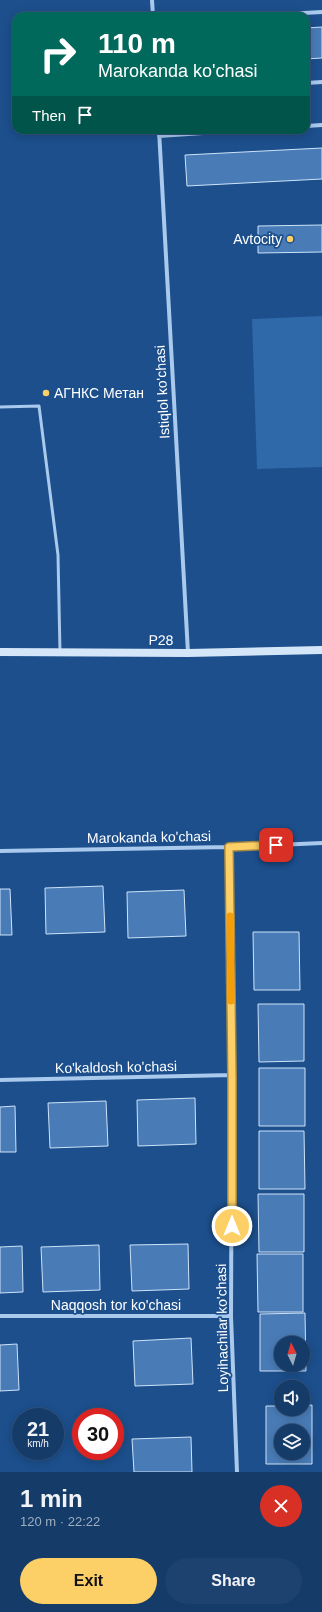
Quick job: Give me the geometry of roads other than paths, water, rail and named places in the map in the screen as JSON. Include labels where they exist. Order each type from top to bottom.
[{"type":"main road","name":"Р28","points":[[0,652],[188,653],[322,650]]},
{"type":"street","points":[[152,0],[153,12]]},
{"type":"street","points":[[310,13],[322,12]]},
{"type":"street","points":[[310,83],[322,82]]},
{"type":"street","points":[[310,126],[322,124]]},
{"type":"street","points":[[159,136],[188,134]]},
{"type":"street","name":"Istiqlol ko'chasi","points":[[159,136],[188,653]]},
{"type":"street","name":"Marokanda ko'chasi","points":[[0,851],[229,847],[322,843]]},
{"type":"street","name":"Loyihachilar ko'chasi","points":[[229,847],[232,1075],[231,1316],[237,1472]]},
{"type":"street","name":"Ko'kaldosh ko'chasi","points":[[0,1080],[232,1075]]},
{"type":"street","name":"Naqqosh tor ko'chasi","points":[[0,1316],[231,1316]]},
{"type":"lane","points":[[0,407],[39,406],[58,555],[60,652]]},
{"type":"place","name":"Avtocity","points":[[290,239]]},
{"type":"place","name":"АГНКС Метан","points":[[46,393]]}]
